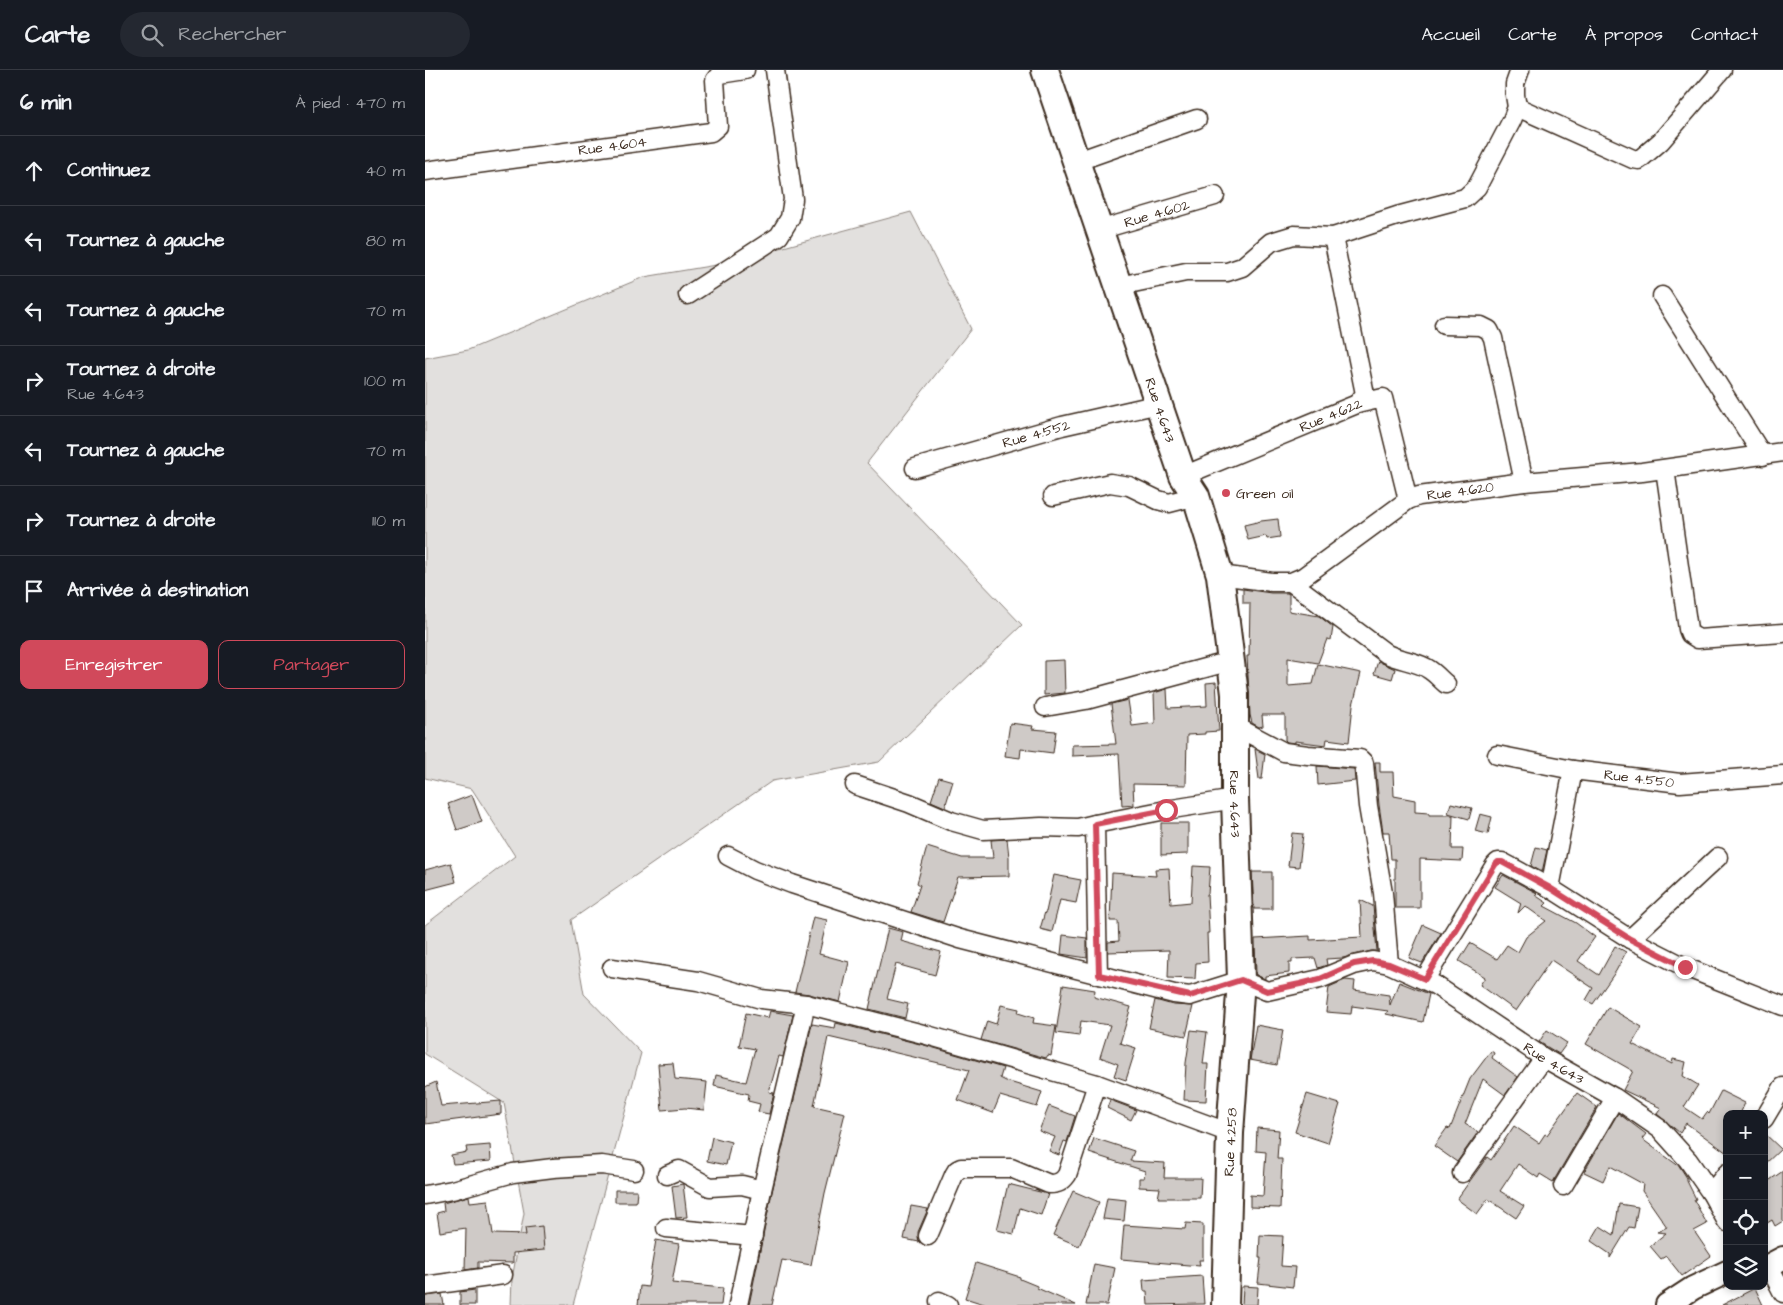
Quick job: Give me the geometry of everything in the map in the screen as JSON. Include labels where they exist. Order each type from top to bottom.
[{"type":"highway","name":"Rue 4.643","points":[[1045,70],[1075,162],[1220,575],[1235,694],[1235,799],[1241,980]]},
{"type":"highway","name":"Rue 4.258","points":[[1225,1305],[1230,1133],[1241,980]]},
{"type":"main road","points":[[1770,1261],[1783,1243]]},
{"type":"main road","points":[[1667,1305],[1693,1288],[1723,1274]]},
{"type":"main road","points":[[1692,1305],[1723,1289]]},
{"type":"street","name":"Rue 4.604","points":[[425,171],[711,132],[718,126],[715,80],[721,74],[745,70]]},
{"type":"street","points":[[688,295],[779,236],[790,218],[793,199],[775,70]]},
{"type":"street","points":[[1119,286],[1186,272],[1227,272],[1241,267],[1271,242],[1294,235],[1333,237],[1397,216],[1465,198],[1477,186],[1512,120],[1517,107],[1515,84],[1520,70]]},
{"type":"street","points":[[1517,107],[1633,160],[1639,160],[1661,141],[1721,70]]},
{"type":"street","points":[[1075,162],[1197,119]]},
{"type":"street","name":"Rue 4.602","points":[[1099,230],[1215,196]]},
{"type":"street","points":[[1333,237],[1365,394],[1357,404]]},
{"type":"street","points":[[1662,296],[1763,456]]},
{"type":"street","points":[[1445,325],[1481,326],[1489,330],[1493,338],[1525,482]]},
{"type":"street","name":"Rue 4.622","points":[[1053,496],[1110,484],[1129,486],[1158,500],[1169,503],[1190,486],[1357,404],[1383,398],[1408,500]]},
{"type":"street","name":"Rue 4.552","points":[[915,468],[1062,426],[1159,404]]},
{"type":"street","name":"Rue 4.620","points":[[1291,582],[1303,577],[1408,500],[1419,496],[1525,482],[1665,469],[1783,452]]},
{"type":"street","points":[[1665,469],[1690,634],[1698,639],[1783,633]]},
{"type":"street","points":[[1220,575],[1272,582],[1291,582],[1387,654],[1419,664],[1430,670],[1446,684]]},
{"type":"street","points":[[1045,708],[1086,700],[1231,661]]},
{"type":"street","points":[[1235,726],[1284,752],[1360,759],[1365,763],[1368,806],[1383,893],[1389,964]]},
{"type":"street","name":"Rue 4.550","points":[[1497,755],[1573,770],[1680,783],[1783,774]]},
{"type":"street","points":[[1550,888],[1573,770]]},
{"type":"street","points":[[855,785],[909,803],[951,821],[983,830],[1041,827],[1078,828],[1166,810],[1235,799]]},
{"type":"street","points":[[1095,824],[1099,975]]},
{"type":"street","points":[[728,856],[755,870],[792,884],[951,936],[1099,975],[1190,996],[1241,980]]},
{"type":"street","points":[[1630,939],[1718,857]]},
{"type":"street","points":[[1425,979],[1498,862],[1502,862],[1550,888],[1630,939],[1685,967],[1783,1006]]},
{"type":"street","name":"Rue 4.643","points":[[1241,980],[1267,991],[1320,979],[1354,964],[1373,961],[1389,964],[1425,979],[1544,1058],[1615,1098],[1660,1129],[1688,1160],[1711,1193],[1723,1215]]},
{"type":"street","points":[[612,968],[698,981],[761,1000],[806,1004],[927,1035],[1097,1084],[1230,1133]]},
{"type":"street","points":[[738,1305],[762,1190],[806,1004]]},
{"type":"street","points":[[1462,1173],[1544,1058]]},
{"type":"street","points":[[928,1236],[954,1174],[961,1168],[1004,1167],[1011,1168],[1049,1184],[1063,1181],[1067,1175],[1097,1084]]},
{"type":"street","points":[[1768,1112],[1783,1087]]},
{"type":"street","points":[[1563,1186],[1615,1098]]},
{"type":"street","points":[[425,1195],[452,1190],[513,1173],[553,1168],[602,1165],[634,1170]]},
{"type":"street","points":[[667,1175],[679,1170],[710,1187],[742,1185],[762,1190]]},
{"type":"street","points":[[1711,1193],[1723,1178]]},
{"type":"street","points":[[666,1228],[753,1236]]},
{"type":"street","points":[[1770,1261],[1783,1293]]},
{"type":"street","points":[[425,1286],[503,1275]]},
{"type":"shaded area","points":[[911,212],[971,329],[867,463],[1022,625],[879,762],[772,781],[571,920],[584,994],[641,1053],[573,1305],[511,1305],[512,1279],[524,1213],[504,1103],[425,1054],[425,925],[515,856],[472,789],[425,778],[425,358],[468,350],[644,277],[722,264]]},
{"type":"building","points":[[1278,519],[1280,537],[1267,539],[1266,536],[1248,540],[1244,525]]},
{"type":"building","points":[[1243,589],[1287,593],[1289,594],[1289,611],[1319,616],[1333,627],[1331,640],[1327,639],[1318,663],[1288,658],[1288,686],[1313,684],[1318,664],[1361,673],[1353,705],[1349,742],[1327,739],[1326,745],[1295,741],[1295,743],[1287,742],[1285,740],[1285,715],[1262,715],[1263,726],[1259,727],[1252,723],[1247,656],[1249,656],[1250,603],[1243,603]]},
{"type":"building","points":[[1064,660],[1065,693],[1044,695],[1044,661]]},
{"type":"building","points":[[1378,661],[1395,669],[1392,679],[1374,674]]},
{"type":"building","points":[[1216,682],[1219,731],[1187,735],[1186,785],[1133,784],[1134,805],[1122,806],[1119,754],[1072,756],[1072,745],[1116,744],[1111,704],[1128,700],[1132,726],[1155,723],[1154,693],[1167,689],[1168,708],[1207,706],[1206,683]]},
{"type":"building","points":[[1010,723],[1033,726],[1032,729],[1056,731],[1053,753],[1021,749],[1020,758],[1005,756]]},
{"type":"building","points":[[1255,749],[1265,754],[1262,779],[1259,779]]},
{"type":"building","points":[[1375,762],[1380,762],[1380,772],[1393,772],[1394,796],[1415,800],[1415,812],[1429,813],[1429,815],[1453,815],[1452,849],[1463,849],[1462,861],[1420,859],[1420,908],[1395,908],[1395,859],[1391,859],[1389,832],[1383,832]]},
{"type":"building","points":[[1317,766],[1354,769],[1355,781],[1318,785]]},
{"type":"building","points":[[939,777],[953,781],[945,807],[931,801]]},
{"type":"building","points":[[472,795],[482,822],[457,830],[448,804]]},
{"type":"building","points":[[1451,803],[1472,808],[1469,819],[1448,813]]},
{"type":"building","points":[[1480,814],[1492,817],[1488,834],[1475,831]]},
{"type":"building","points":[[1161,823],[1188,823],[1188,854],[1161,855]]},
{"type":"building","points":[[1292,833],[1303,834],[1299,867],[1288,866]]},
{"type":"building","points":[[1007,839],[1009,876],[958,877],[943,922],[911,912],[920,885],[917,883],[927,847],[962,858],[993,858],[991,840]]},
{"type":"building","points":[[1536,847],[1547,850],[1542,872],[1531,866]]},
{"type":"building","points":[[451,863],[456,882],[425,890],[425,870]]},
{"type":"building","points":[[1193,866],[1210,867],[1207,894],[1208,962],[1196,963],[1195,979],[1168,978],[1169,950],[1108,952],[1108,942],[1119,941],[1118,921],[1110,921],[1112,873],[1156,876],[1155,869],[1169,868],[1171,904],[1191,902]]},
{"type":"building","points":[[1252,872],[1272,872],[1272,909],[1254,909]]},
{"type":"building","points":[[1054,875],[1081,880],[1076,903],[1060,900],[1052,932],[1040,929],[1046,912]]},
{"type":"building","points":[[1503,875],[1537,893],[1535,895],[1547,903],[1544,906],[1576,923],[1595,937],[1578,961],[1599,975],[1615,946],[1626,952],[1616,971],[1593,1004],[1586,1000],[1593,988],[1551,960],[1516,1011],[1480,985],[1485,977],[1459,961],[1470,943],[1497,959],[1507,945],[1518,952],[1526,937],[1546,921],[1525,906],[1518,913],[1521,903],[1495,887]]},
{"type":"building","points":[[1360,900],[1373,906],[1377,951],[1343,958],[1326,959],[1327,965],[1318,968],[1315,958],[1292,959],[1292,963],[1289,963],[1289,973],[1265,976],[1265,979],[1256,975],[1255,939],[1310,936],[1310,940],[1362,937]]},
{"type":"building","points":[[813,917],[827,920],[819,954],[849,962],[840,1002],[795,992]]},
{"type":"building","points":[[1423,925],[1441,933],[1422,963],[1409,958]]},
{"type":"building","points":[[888,928],[903,932],[901,941],[941,952],[935,975],[896,964],[887,999],[908,1004],[905,1018],[869,1009]]},
{"type":"building","points":[[1063,935],[1087,938],[1087,958],[1061,954]]},
{"type":"building","points":[[1345,980],[1355,981],[1354,990],[1389,995],[1390,1005],[1399,982],[1429,994],[1423,1022],[1386,1014],[1388,1011],[1352,1006],[1351,1014],[1326,1012],[1329,987]]},
{"type":"building","points":[[1063,985],[1095,990],[1094,997],[1131,1007],[1120,1043],[1136,1048],[1126,1080],[1114,1076],[1118,1064],[1100,1057],[1110,1025],[1081,1021],[1079,1036],[1056,1033]]},
{"type":"building","points":[[1155,1000],[1173,1005],[1193,1006],[1186,1036],[1149,1028]]},
{"type":"building","points":[[1001,1005],[1019,1009],[1018,1013],[1034,1018],[1033,1023],[1056,1026],[1051,1056],[1048,1055],[1046,1058],[981,1040],[987,1021],[996,1024]]},
{"type":"building","points":[[1608,1007],[1642,1027],[1632,1044],[1672,1064],[1673,1059],[1686,1062],[1683,1076],[1698,1085],[1684,1107],[1702,1119],[1707,1112],[1709,1114],[1721,1091],[1745,1103],[1742,1110],[1723,1110],[1723,1150],[1686,1123],[1680,1133],[1657,1114],[1661,1108],[1623,1090],[1633,1071],[1586,1044]]},
{"type":"building","points":[[770,1011],[793,1015],[783,1057],[779,1056],[769,1092],[774,1093],[769,1114],[758,1112],[760,1104],[748,1101],[749,1094],[714,1086],[716,1075],[746,1082],[755,1049],[739,1046],[746,1013],[768,1018]]},
{"type":"building","points":[[836,1023],[924,1045],[1003,1068],[1000,1078],[1042,1092],[1037,1107],[1000,1096],[993,1113],[958,1100],[969,1070],[828,1037],[814,1106],[845,1113],[825,1193],[811,1265],[782,1260],[772,1305],[749,1305],[772,1192],[812,1024],[835,1028]]},
{"type":"building","points":[[1256,1025],[1283,1030],[1277,1065],[1250,1060]]},
{"type":"building","points":[[1191,1030],[1207,1032],[1203,1064],[1208,1064],[1206,1101],[1184,1100],[1186,1063]]},
{"type":"building","points":[[1547,1030],[1567,1043],[1559,1054],[1539,1042]]},
{"type":"building","points":[[1491,1051],[1494,1053],[1492,1058],[1518,1077],[1505,1095],[1483,1079],[1465,1124],[1478,1132],[1457,1162],[1434,1146],[1447,1128],[1450,1129],[1470,1079]]},
{"type":"building","points":[[673,1063],[675,1079],[707,1082],[704,1110],[685,1108],[662,1110],[658,1064]]},
{"type":"building","points":[[436,1082],[441,1106],[501,1101],[501,1114],[425,1124],[425,1087]]},
{"type":"building","points":[[1577,1093],[1597,1107],[1553,1182],[1540,1174],[1538,1178],[1518,1164],[1500,1191],[1524,1206],[1516,1218],[1488,1199],[1477,1214],[1457,1199],[1487,1157],[1491,1160],[1514,1126],[1539,1143],[1545,1134],[1547,1135]]},
{"type":"building","points":[[1307,1094],[1340,1104],[1328,1143],[1295,1132]]},
{"type":"building","points":[[1110,1100],[1136,1110],[1131,1120],[1107,1108]]},
{"type":"building","points":[[1049,1106],[1075,1116],[1067,1142],[1064,1141],[1059,1155],[1049,1151],[1055,1137],[1039,1131]]},
{"type":"building","points":[[1618,1113],[1646,1134],[1642,1139],[1680,1167],[1687,1178],[1696,1199],[1694,1200],[1707,1224],[1694,1231],[1711,1256],[1682,1276],[1666,1256],[1661,1259],[1650,1246],[1666,1233],[1657,1232],[1667,1227],[1642,1191],[1643,1184],[1610,1166],[1603,1181],[1584,1172]]},
{"type":"building","points":[[1257,1128],[1279,1130],[1277,1159],[1282,1159],[1280,1208],[1250,1207],[1250,1195],[1263,1196],[1266,1152],[1256,1151]]},
{"type":"building","points":[[712,1137],[731,1142],[726,1165],[707,1161]]},
{"type":"building","points":[[1768,1137],[1781,1149],[1768,1161]]},
{"type":"building","points":[[1094,1138],[1134,1151],[1130,1161],[1165,1163],[1164,1178],[1201,1178],[1200,1198],[1158,1198],[1160,1188],[1139,1187],[1139,1178],[1144,1178],[1145,1171],[1089,1153]]},
{"type":"building","points":[[490,1145],[491,1161],[453,1164],[451,1155],[467,1152],[466,1147]]},
{"type":"building","points":[[1783,1171],[1783,1221],[1775,1226],[1772,1220],[1768,1222],[1768,1181]]},
{"type":"building","points":[[683,1184],[687,1217],[676,1218],[672,1186]]},
{"type":"building","points":[[1008,1184],[1048,1194],[1041,1215],[1020,1208],[1014,1234],[997,1230]]},
{"type":"building","points":[[615,1190],[637,1190],[636,1202],[615,1202]]},
{"type":"building","points":[[1073,1191],[1099,1202],[1079,1246],[1053,1235]]},
{"type":"building","points":[[469,1196],[470,1202],[488,1200],[493,1234],[526,1235],[525,1228],[542,1226],[544,1250],[513,1253],[513,1263],[478,1262],[478,1268],[465,1270],[466,1228],[440,1232],[437,1213],[444,1211],[443,1203]]},
{"type":"building","points":[[1107,1198],[1126,1200],[1124,1221],[1103,1219]]},
{"type":"building","points":[[1619,1204],[1638,1207],[1634,1228],[1629,1227],[1610,1258],[1610,1254],[1591,1241],[1600,1226],[1614,1235]]},
{"type":"building","points":[[911,1206],[928,1209],[918,1232],[919,1242],[904,1239]]},
{"type":"building","points":[[1186,1223],[1203,1224],[1203,1260],[1199,1260],[1200,1266],[1121,1259],[1124,1225],[1185,1229]]},
{"type":"building","points":[[1260,1235],[1283,1236],[1281,1266],[1295,1267],[1293,1287],[1258,1283],[1261,1258],[1259,1258]]},
{"type":"building","points":[[656,1240],[679,1244],[672,1283],[723,1288],[721,1305],[638,1305],[640,1286],[648,1287]]},
{"type":"building","points":[[976,1263],[1020,1277],[1020,1279],[1037,1286],[1037,1288],[1076,1305],[987,1305],[965,1298]]},
{"type":"building","points":[[1094,1264],[1115,1268],[1107,1305],[1086,1305]]},
{"type":"building","points":[[1202,1276],[1204,1304],[1148,1305],[1147,1291],[1144,1291],[1143,1280]]},
{"type":"building","points":[[1243,1286],[1258,1287],[1257,1305],[1242,1305]]},
{"type":"building","points":[[475,1290],[475,1305],[460,1305],[460,1292]]},
{"type":"building","points":[[1751,1290],[1756,1290],[1763,1305],[1722,1305]]},
{"type":"building","points":[[442,1294],[444,1305],[425,1305],[425,1296]]},
{"type":"place","name":"Green oil","points":[[1226,493]]},
{"type":"route","points":[[1166,810],[1095,824],[1099,975],[1174,994],[1190,996],[1241,980],[1267,991],[1320,979],[1354,964],[1373,961],[1389,964],[1425,979],[1498,862],[1502,862],[1550,888],[1630,939],[1685,967]]}]
